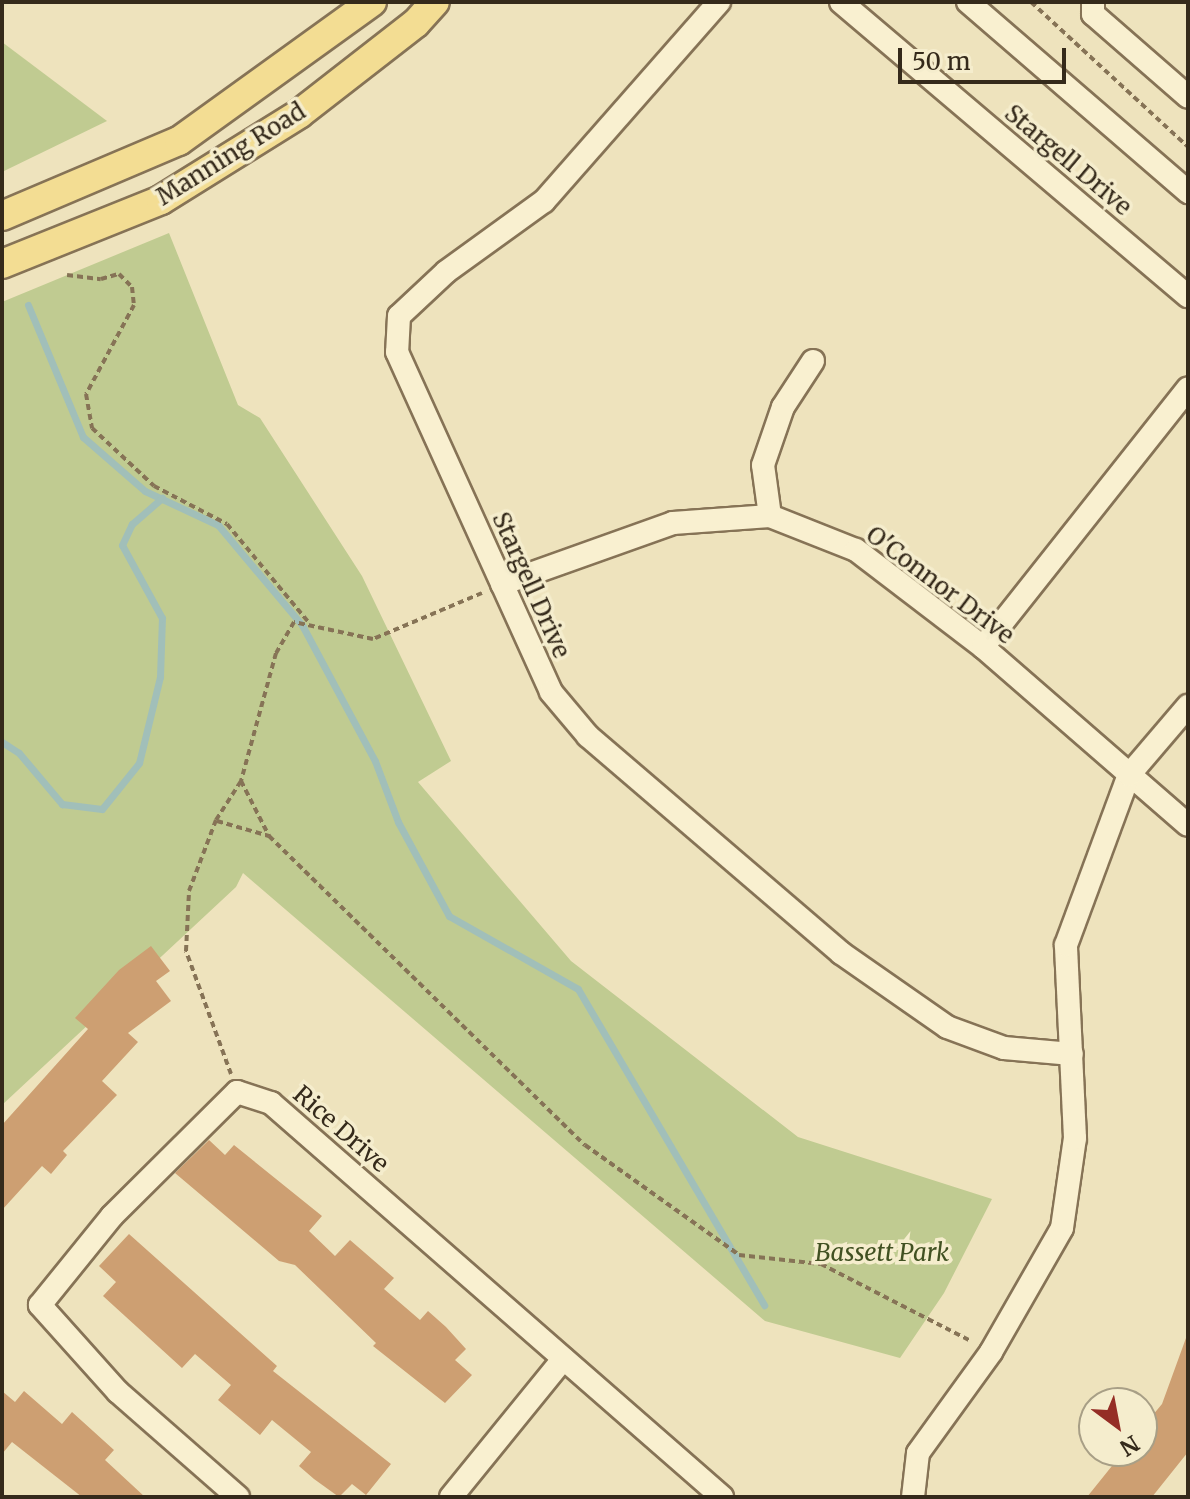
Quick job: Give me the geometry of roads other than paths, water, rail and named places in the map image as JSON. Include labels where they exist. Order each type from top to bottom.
[{"type":"main road","name":"Manning Road","points":[[2,216],[179,141],[372,2]]},
{"type":"main road","name":"Manning Road","points":[[2,264],[161,200],[299,114],[416,23],[435,2]]},
{"type":"street","name":"Stargell Drive","points":[[719,2],[544,201],[446,272],[399,316],[397,352],[551,692],[588,736],[841,953],[947,1027],[1004,1048],[1072,1054]]},
{"type":"street","name":"Stargell Drive","points":[[841,2],[1188,296]]},
{"type":"street","points":[[968,2],[1188,192]]},
{"type":"street","points":[[1093,2],[1093,14],[1188,97]]},
{"type":"street","points":[[770,516],[763,465],[783,407],[813,361]]},
{"type":"street","points":[[983,647],[1188,388]]},
{"type":"street","name":"O'Connor Drive","points":[[502,584],[673,523],[770,516],[856,550],[983,647],[1188,825]]},
{"type":"street","points":[[913,1497],[918,1453],[991,1352],[1062,1228],[1075,1138],[1066,945],[1129,775],[1188,706]]},
{"type":"street","name":"Rice Drive","points":[[238,1497],[118,1392],[40,1305],[112,1216],[237,1092],[271,1103],[722,1497]]},
{"type":"street","points":[[451,1497],[563,1359]]},
{"type":"waterway","points":[[28,305],[83,437],[145,491],[218,525],[302,625],[375,761],[398,822],[449,916],[578,989],[764,1305]]},
{"type":"waterway","points":[[2,742],[19,753],[62,804],[102,809],[139,763],[160,677],[162,618],[122,545],[132,524],[162,498]]},
{"type":"park label","name":"Bassett Park","points":[[882,1253]]}]
